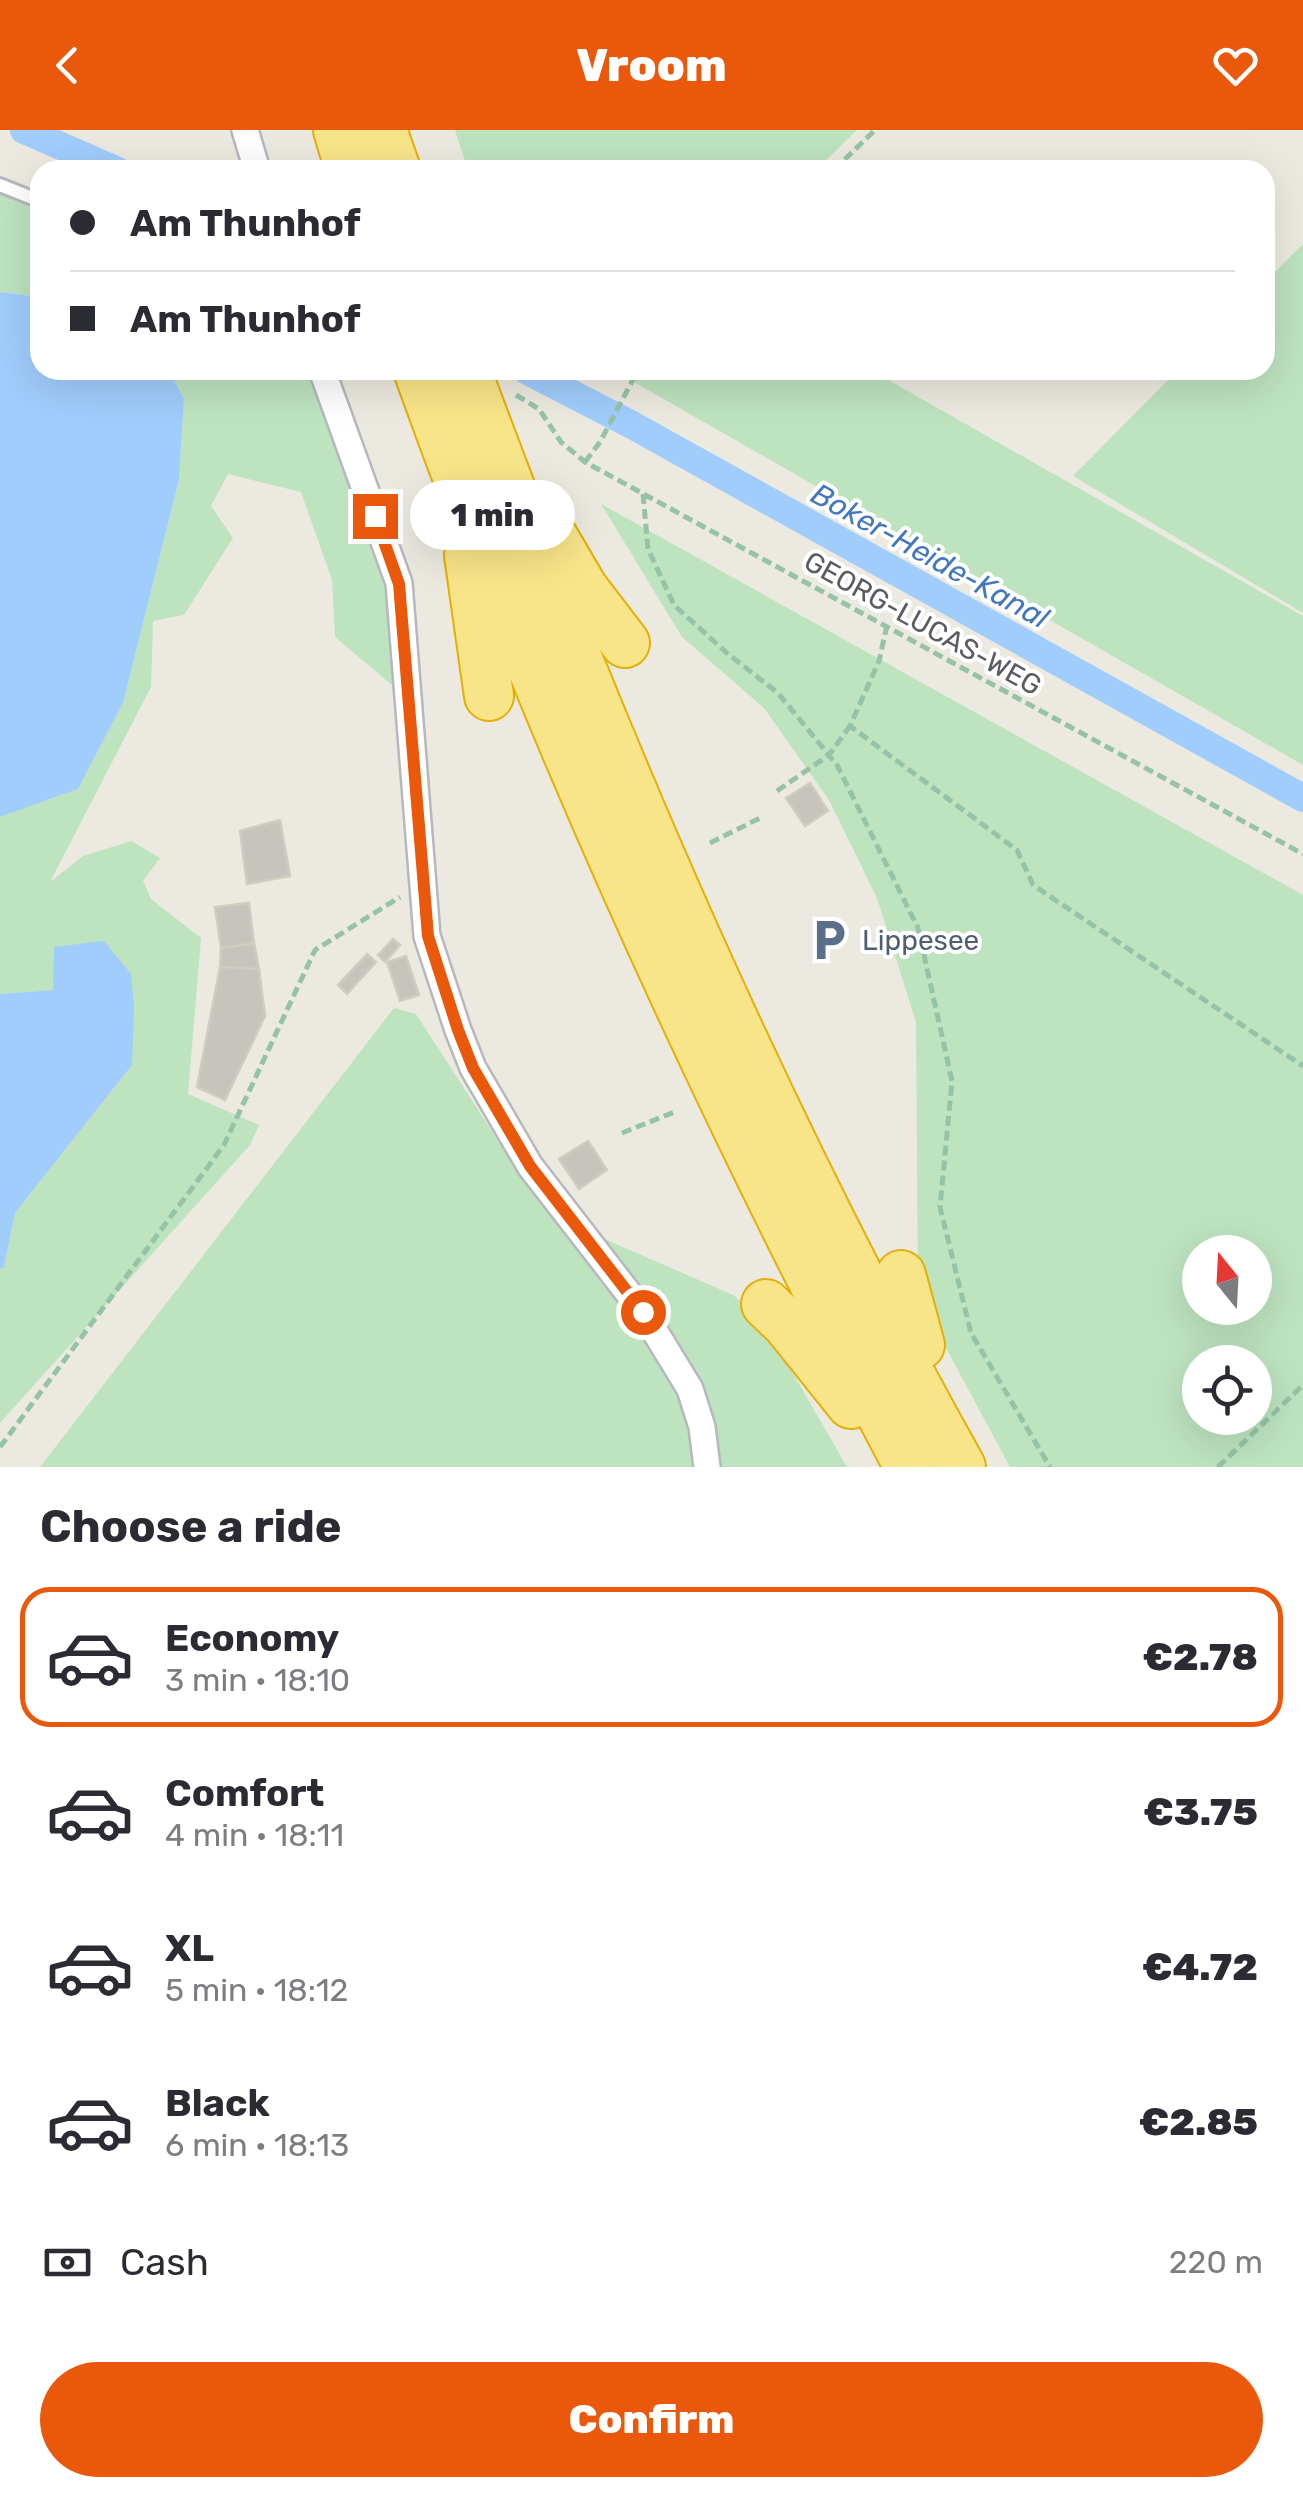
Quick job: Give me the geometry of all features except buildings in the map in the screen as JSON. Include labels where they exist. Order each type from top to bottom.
[{"type":"highway","points":[[338,130],[347,160]]},
{"type":"highway","points":[[382,130],[392,160]]},
{"type":"highway","points":[[450,381],[458,477],[489,696]]},
{"type":"highway","points":[[450,381],[583,588],[626,644]]},
{"type":"highway","points":[[450,381],[696,936],[804,1163],[932,1464]]},
{"type":"highway","points":[[458,477],[550,715],[658,965],[812,1283],[932,1464]]},
{"type":"highway","points":[[900,1275],[932,1464]]},
{"type":"highway","points":[[766,1304],[932,1464]]},
{"type":"street","points":[[245,130],[254,160]]},
{"type":"street","points":[[326,380],[399,584],[428,936],[473,1068],[530,1166],[643,1312],[690,1390],[702,1426],[707,1467]]},
{"type":"lane","points":[[0,185],[30,197]]},
{"type":"path","points":[[844,160],[875,130]]},
{"type":"path","points":[[584,462],[600,442],[632,380]]},
{"type":"path","name":"GEORG-LUCAS-WEG","points":[[539,410],[560,442],[584,462],[1303,854]]},
{"type":"path","points":[[642,494],[648,550],[674,605],[778,693],[837,765],[918,928],[952,1081],[940,1208],[970,1333],[1050,1467]]},
{"type":"path","points":[[777,791],[829,755],[850,726],[879,660],[887,625]]},
{"type":"path","points":[[850,726],[1016,850],[1034,885],[1303,1066]]},
{"type":"path","points":[[710,843],[760,818]]},
{"type":"path","points":[[0,1448],[224,1145],[315,950],[422,884]]},
{"type":"path","points":[[622,1133],[677,1110]]},
{"type":"path","points":[[1218,1467],[1303,1385]]},
{"type":"green space","points":[[455,130],[857,130],[826,160],[465,160]]},
{"type":"green space","points":[[0,194],[30,205],[30,296],[0,292]]},
{"type":"green space","points":[[1303,244],[1303,613],[1073,476],[1168,380],[1275,380],[1275,272]]},
{"type":"green space","points":[[174,380],[315,380],[387,584],[399,691],[335,637],[332,580],[301,492],[228,474],[211,506],[233,538],[184,615],[153,621],[151,687],[50,882],[83,856],[131,841],[160,858],[143,881],[151,899],[201,938],[188,1094],[259,1125],[250,1145],[0,1423],[0,1269],[4,1266],[15,1213],[132,1065],[53,990],[0,994],[0,817],[78,789],[123,703],[179,480],[184,399]]},
{"type":"green space","points":[[630,380],[889,380],[1303,616],[1303,765]]},
{"type":"green space","points":[[601,504],[1303,895],[1303,1467],[1010,1467],[918,1296],[916,1022],[877,898],[829,800],[764,708],[682,637]]},
{"type":"green space","points":[[394,1008],[416,1014],[508,1156],[600,1237],[733,1295],[761,1318],[847,1467],[40,1467]]},
{"type":"water","points":[[0,292],[30,296],[30,380],[174,380],[184,399],[179,480],[123,703],[78,789],[0,817]]},
{"type":"water","points":[[104,941],[131,974],[132,1065],[15,1213],[4,1267],[0,1269],[0,994],[53,990],[54,947]]},
{"type":"waterway","name":"Boker-Heide-Kanal","points":[[24,130],[93,160]]},
{"type":"waterway","name":"Boker-Heide-Kanal","points":[[545,380],[1303,798]]},
{"type":"place","name":"Lippesee","points":[[829,940]]},
{"type":"route","points":[[375,516],[399,584],[428,936],[458,1030],[473,1068],[530,1166],[643,1312]]}]
